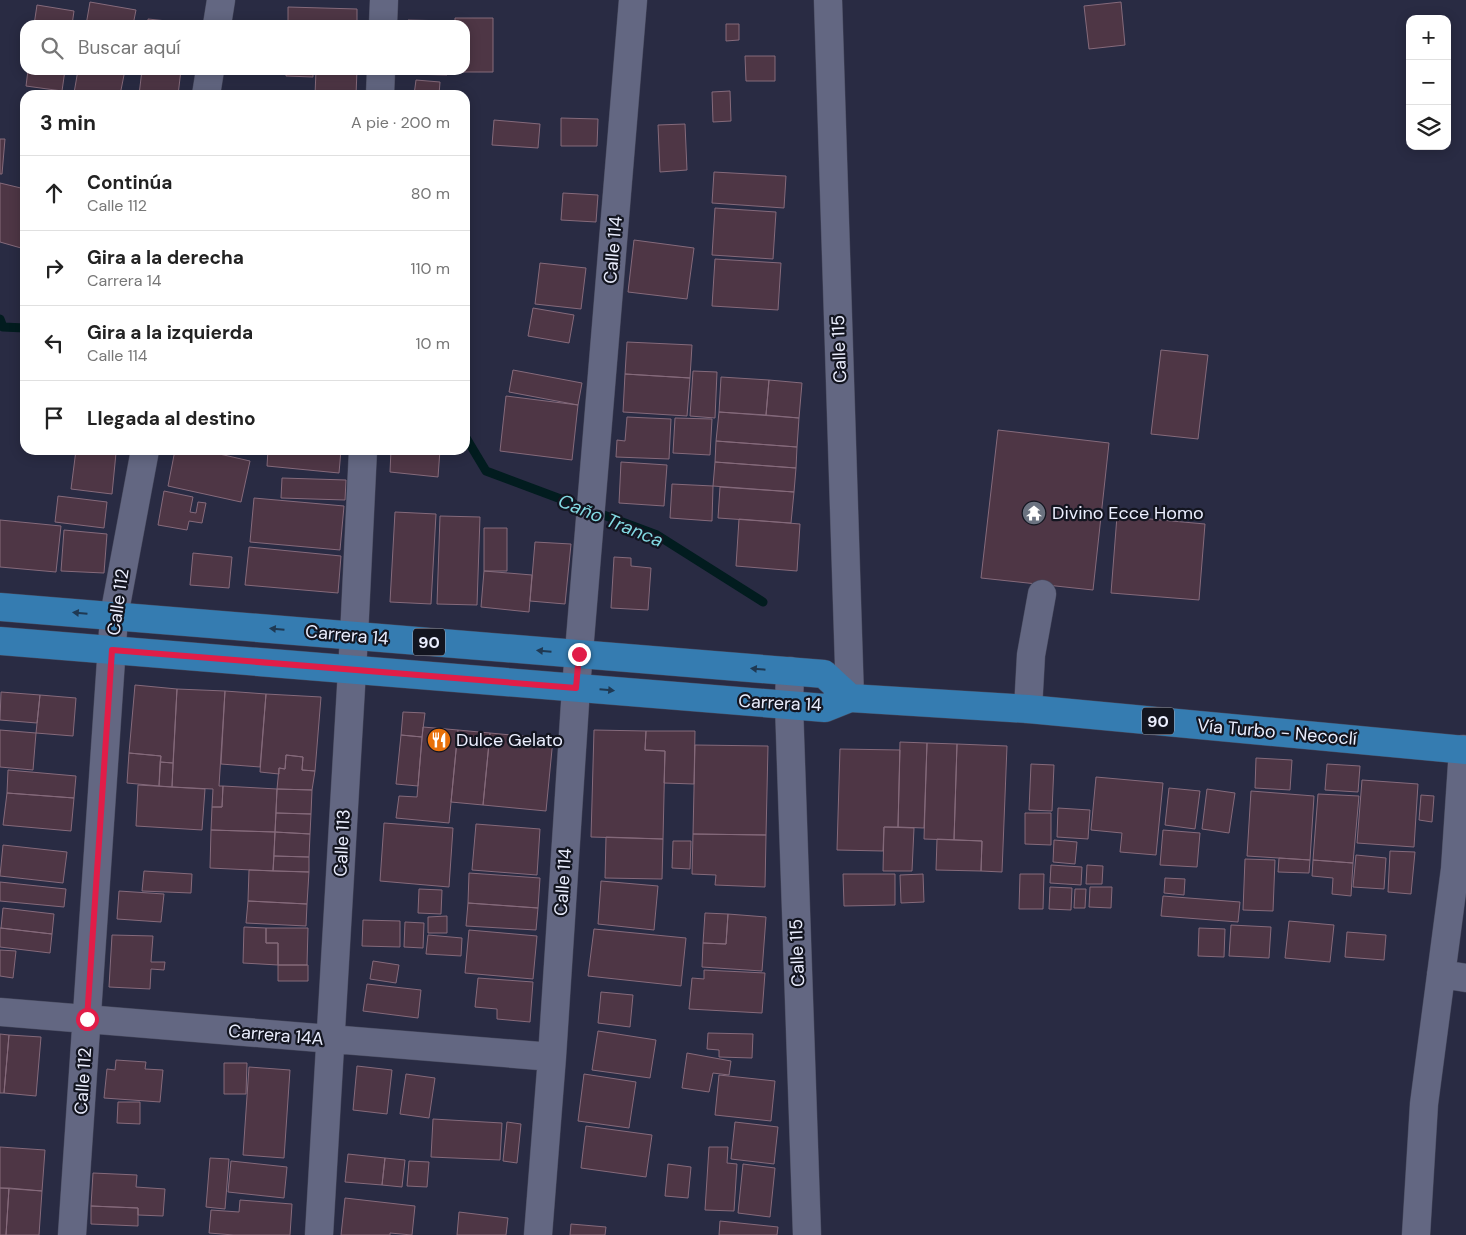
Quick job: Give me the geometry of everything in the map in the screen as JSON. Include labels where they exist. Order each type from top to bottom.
[{"type":"main road","name":"Carrera 14","points":[[0,607],[824,674],[850,698],[825,708],[0,641]]},
{"type":"main road","name":"Vía Turbo - Necoclí","points":[[850,698],[1028,710],[1464,750]]},
{"type":"street","points":[[218,20],[221,0]]},
{"type":"street","points":[[383,20],[384,0]]},
{"type":"street","name":"Calle 114","points":[[538,1235],[552,1057],[576,688],[633,0]]},
{"type":"street","name":"Calle 115","points":[[828,0],[850,698]]},
{"type":"street","points":[[207,90],[209,75]]},
{"type":"street","points":[[380,90],[381,75]]},
{"type":"street","name":"Calle 112","points":[[72,1235],[114,616],[144,455]]},
{"type":"street","name":"Calle 113","points":[[319,1235],[363,455]]},
{"type":"street","points":[[1028,710],[1031,655],[1042,594]]},
{"type":"street","name":"Calle 115","points":[[790,671],[789,705],[807,1235]]},
{"type":"street","points":[[1416,1235],[1424,1104],[1454,976],[1464,750]]},
{"type":"street","name":"Carrera 14A","points":[[0,1012],[552,1057]]},
{"type":"building","points":[[90,2],[136,10],[134,20],[87,20]]},
{"type":"building","points":[[1121,2],[1125,45],[1089,49],[1084,6]]},
{"type":"building","points":[[37,5],[74,11],[73,20],[35,20]]},
{"type":"building","points":[[288,7],[357,9],[357,20],[288,20]]},
{"type":"building","points":[[455,18],[493,18],[493,72],[470,72],[470,20],[455,20]]},
{"type":"building","points":[[726,24],[739,24],[739,40],[726,41]]},
{"type":"building","points":[[745,56],[775,56],[775,81],[746,81]]},
{"type":"building","points":[[27,75],[64,75],[62,90],[26,86]]},
{"type":"building","points":[[77,75],[124,75],[121,90],[75,90]]},
{"type":"building","points":[[141,75],[180,75],[179,90],[140,90]]},
{"type":"building","points":[[313,75],[313,77],[286,76]]},
{"type":"building","points":[[316,75],[357,75],[356,90],[315,90]]},
{"type":"building","points":[[416,80],[440,82],[439,90],[415,90]]},
{"type":"building","points":[[730,91],[731,121],[713,122],[712,92]]},
{"type":"building","points":[[561,118],[598,119],[597,146],[561,146]]},
{"type":"building","points":[[494,120],[540,124],[538,148],[492,145]]},
{"type":"building","points":[[685,124],[687,170],[660,172],[658,125]]},
{"type":"building","points":[[0,139],[5,139],[2,174],[0,174]]},
{"type":"building","points":[[714,172],[786,176],[784,208],[712,203]]},
{"type":"building","points":[[0,183],[20,188],[20,248],[0,242]]},
{"type":"building","points":[[563,193],[598,195],[596,222],[561,220]]},
{"type":"building","points":[[715,208],[776,212],[773,259],[712,255]]},
{"type":"building","points":[[634,240],[694,248],[687,299],[628,292]]},
{"type":"building","points":[[715,259],[781,263],[778,310],[712,306]]},
{"type":"building","points":[[540,263],[586,268],[581,309],[535,304]]},
{"type":"building","points":[[533,308],[574,315],[569,343],[528,336]]},
{"type":"building","points":[[627,342],[692,345],[690,378],[625,374]]},
{"type":"building","points":[[1161,350],[1208,355],[1198,439],[1151,434]]},
{"type":"building","points":[[513,370],[582,383],[578,405],[509,392]]},
{"type":"building","points":[[693,371],[717,372],[715,418],[690,416]]},
{"type":"building","points":[[625,374],[690,378],[687,416],[623,412]]},
{"type":"building","points":[[721,377],[769,380],[766,415],[719,412]]},
{"type":"building","points":[[769,380],[802,383],[799,418],[766,415]]},
{"type":"building","points":[[506,396],[578,405],[572,460],[500,451]]},
{"type":"building","points":[[719,412],[799,418],[797,447],[716,441]]},
{"type":"building","points":[[627,417],[671,419],[669,459],[616,457],[617,440],[625,441]]},
{"type":"building","points":[[675,418],[712,419],[710,455],[673,453]]},
{"type":"building","points":[[998,430],[1109,443],[1093,590],[981,578]]},
{"type":"building","points":[[716,441],[797,447],[796,468],[715,462]]},
{"type":"building","points":[[75,455],[116,455],[112,494],[71,489]]},
{"type":"building","points":[[174,455],[224,455],[250,461],[241,502],[168,486]]},
{"type":"building","points":[[268,455],[341,455],[339,473],[267,466]]},
{"type":"building","points":[[391,455],[440,455],[438,477],[390,472]]},
{"type":"building","points":[[621,462],[667,465],[664,506],[619,503]]},
{"type":"building","points":[[715,462],[796,468],[794,492],[713,486]]},
{"type":"building","points":[[282,478],[346,480],[345,500],[281,498]]},
{"type":"building","points":[[672,484],[713,486],[712,521],[670,518]]},
{"type":"building","points":[[720,487],[794,492],[791,523],[718,518]]},
{"type":"building","points":[[164,491],[193,497],[190,512],[196,513],[198,502],[206,503],[202,523],[189,521],[187,530],[158,525]]},
{"type":"building","points":[[58,496],[107,502],[104,528],[55,522]]},
{"type":"building","points":[[254,498],[344,506],[340,550],[250,542]]},
{"type":"building","points":[[395,512],[436,514],[431,604],[390,602]]},
{"type":"building","points":[[440,516],[480,517],[477,605],[437,604]]},
{"type":"building","points":[[1117,516],[1205,524],[1199,600],[1111,593]]},
{"type":"building","points":[[739,519],[800,524],[797,571],[736,566]]},
{"type":"building","points":[[0,520],[61,526],[56,572],[0,567]]},
{"type":"building","points":[[484,528],[507,528],[507,571],[484,571]]},
{"type":"building","points":[[64,530],[107,534],[104,573],[61,571]]},
{"type":"building","points":[[535,542],[571,544],[565,604],[530,601]]},
{"type":"building","points":[[249,547],[341,556],[338,593],[245,585]]},
{"type":"building","points":[[193,553],[232,557],[229,588],[190,585]]},
{"type":"building","points":[[614,557],[631,558],[631,566],[651,568],[648,610],[611,608]]},
{"type":"building","points":[[484,571],[532,575],[529,612],[481,607]]},
{"type":"building","points":[[135,685],[177,689],[173,763],[160,762],[161,756],[129,753]]},
{"type":"building","points":[[177,689],[225,691],[219,786],[223,786],[222,807],[212,807],[213,789],[172,787]]},
{"type":"building","points":[[225,691],[266,694],[260,767],[221,764]]},
{"type":"building","points":[[1,692],[40,695],[37,723],[0,720]]},
{"type":"building","points":[[266,694],[321,697],[315,771],[302,770],[303,757],[286,755],[285,769],[279,768],[279,774],[260,772]]},
{"type":"building","points":[[40,695],[76,698],[73,736],[36,733]]},
{"type":"building","points":[[403,712],[425,713],[422,737],[401,735]]},
{"type":"building","points":[[423,727],[458,730],[449,823],[396,818],[399,796],[417,797]]},
{"type":"building","points":[[0,730],[36,733],[33,770],[0,767]]},
{"type":"building","points":[[458,730],[490,733],[483,805],[451,802]]},
{"type":"building","points":[[594,730],[646,731],[645,750],[665,751],[663,839],[591,837]]},
{"type":"building","points":[[646,731],[695,731],[694,784],[664,783],[665,751],[645,750]]},
{"type":"building","points":[[490,733],[553,739],[546,811],[483,805]]},
{"type":"building","points":[[401,735],[422,737],[418,786],[396,784]]},
{"type":"building","points":[[900,742],[927,743],[924,828],[898,827]]},
{"type":"building","points":[[927,743],[957,744],[954,840],[924,839]]},
{"type":"building","points":[[957,744],[1007,746],[1002,872],[981,871],[982,841],[954,840]]},
{"type":"building","points":[[695,745],[768,746],[766,835],[693,834]]},
{"type":"building","points":[[840,749],[900,750],[898,827],[884,827],[883,851],[837,850]]},
{"type":"building","points":[[129,753],[161,756],[159,786],[127,783]]},
{"type":"building","points":[[286,755],[303,757],[302,770],[315,771],[312,790],[277,789],[279,768],[285,769]]},
{"type":"building","points":[[1256,758],[1292,760],[1290,790],[1255,788]]},
{"type":"building","points":[[160,762],[173,763],[172,787],[159,786]]},
{"type":"building","points":[[1031,764],[1054,765],[1052,811],[1029,810]]},
{"type":"building","points":[[1327,764],[1360,766],[1358,792],[1325,790]]},
{"type":"building","points":[[8,770],[76,776],[74,798],[7,793]]},
{"type":"building","points":[[1096,777],[1163,783],[1156,855],[1120,852],[1122,833],[1091,830]]},
{"type":"building","points":[[1362,780],[1418,784],[1414,847],[1357,843]]},
{"type":"building","points":[[138,785],[205,789],[202,830],[136,826]]},
{"type":"building","points":[[223,786],[277,789],[275,832],[211,830],[212,807],[222,807]]},
{"type":"building","points":[[1169,788],[1200,791],[1195,829],[1165,825]]},
{"type":"building","points":[[277,789],[312,790],[311,814],[276,813]]},
{"type":"building","points":[[1207,789],[1235,793],[1229,833],[1202,829]]},
{"type":"building","points":[[1251,791],[1314,796],[1310,860],[1247,856]]},
{"type":"building","points":[[7,793],[74,798],[71,831],[3,825]]},
{"type":"building","points":[[1318,794],[1359,796],[1353,863],[1313,860]]},
{"type":"building","points":[[1421,795],[1434,796],[1432,822],[1419,820]]},
{"type":"building","points":[[1058,808],[1090,810],[1088,839],[1057,837]]},
{"type":"building","points":[[276,813],[311,814],[310,834],[275,832]]},
{"type":"building","points":[[1025,813],[1051,813],[1051,845],[1025,844]]},
{"type":"building","points":[[384,823],[453,828],[449,887],[380,881]]},
{"type":"building","points":[[476,824],[540,829],[537,875],[472,870]]},
{"type":"building","points":[[884,827],[914,828],[912,871],[883,871]]},
{"type":"building","points":[[211,830],[275,832],[273,871],[210,868]]},
{"type":"building","points":[[1163,830],[1200,833],[1197,867],[1160,865]]},
{"type":"building","points":[[275,832],[310,834],[309,857],[274,856]]},
{"type":"building","points":[[693,834],[766,835],[765,887],[715,885],[716,875],[692,874]]},
{"type":"building","points":[[606,837],[663,839],[662,879],[605,878]]},
{"type":"building","points":[[937,839],[982,841],[981,871],[936,870]]},
{"type":"building","points":[[1054,840],[1077,842],[1075,864],[1053,862]]},
{"type":"building","points":[[673,841],[691,841],[690,869],[672,868]]},
{"type":"building","points":[[3,845],[67,852],[63,883],[0,876]]},
{"type":"building","points":[[1390,851],[1415,852],[1411,894],[1388,892]]},
{"type":"building","points":[[1356,855],[1386,858],[1384,889],[1353,887]]},
{"type":"building","points":[[274,856],[309,857],[309,872],[273,871]]},
{"type":"building","points":[[1279,858],[1310,860],[1309,873],[1278,872]]},
{"type":"building","points":[[1245,859],[1275,860],[1273,911],[1243,910]]},
{"type":"building","points":[[1313,860],[1353,863],[1351,896],[1332,894],[1333,878],[1312,876]]},
{"type":"building","points":[[1051,865],[1082,867],[1081,885],[1050,883]]},
{"type":"building","points":[[1087,865],[1103,866],[1102,884],[1086,884]]},
{"type":"building","points":[[249,870],[309,872],[307,904],[248,901]]},
{"type":"building","points":[[144,871],[192,874],[191,893],[142,891]]},
{"type":"building","points":[[469,873],[540,878],[538,908],[468,903]]},
{"type":"building","points":[[843,874],[895,874],[895,905],[844,906]]},
{"type":"building","points":[[923,874],[924,902],[901,903],[900,875]]},
{"type":"building","points":[[1020,874],[1044,874],[1043,909],[1019,909]]},
{"type":"building","points":[[1165,878],[1185,879],[1184,895],[1164,893]]},
{"type":"building","points":[[601,881],[658,886],[654,930],[598,924]]},
{"type":"building","points":[[0,882],[66,889],[64,907],[0,901]]},
{"type":"building","points":[[1050,887],[1072,888],[1071,910],[1049,909]]},
{"type":"building","points":[[1090,887],[1112,887],[1111,908],[1089,907]]},
{"type":"building","points":[[419,889],[442,890],[441,914],[418,913]]},
{"type":"building","points":[[1075,889],[1086,889],[1085,908],[1074,908]]},
{"type":"building","points":[[119,891],[164,894],[161,922],[117,919]]},
{"type":"building","points":[[1163,896],[1240,902],[1238,922],[1161,916]]},
{"type":"building","points":[[248,901],[307,904],[306,926],[246,923]]},
{"type":"building","points":[[468,903],[538,908],[536,930],[466,926]]},
{"type":"building","points":[[3,908],[54,914],[52,934],[1,928]]},
{"type":"building","points":[[705,913],[728,914],[726,944],[703,943]]},
{"type":"building","points":[[728,914],[766,917],[762,971],[702,967],[703,943],[726,944]]},
{"type":"building","points":[[447,916],[447,933],[428,933],[428,917]]},
{"type":"building","points":[[363,920],[400,921],[400,947],[362,946]]},
{"type":"building","points":[[1289,921],[1334,925],[1330,962],[1285,958]]},
{"type":"building","points":[[405,922],[424,923],[423,948],[404,947]]},
{"type":"building","points":[[1231,925],[1271,927],[1269,958],[1229,956]]},
{"type":"building","points":[[244,927],[266,928],[266,943],[278,943],[278,965],[243,963]]},
{"type":"building","points":[[0,928],[52,934],[50,953],[0,947]]},
{"type":"building","points":[[266,928],[308,928],[307,965],[278,965],[278,943],[266,943]]},
{"type":"building","points":[[1199,928],[1225,929],[1224,957],[1198,956]]},
{"type":"building","points":[[594,929],[686,938],[681,986],[588,976]]},
{"type":"building","points":[[469,930],[537,936],[533,979],[465,973]]},
{"type":"building","points":[[1347,932],[1386,935],[1384,960],[1345,957]]},
{"type":"building","points":[[112,935],[153,936],[151,962],[165,962],[164,970],[151,969],[150,989],[109,987]]},
{"type":"building","points":[[428,935],[462,938],[461,956],[426,954]]},
{"type":"building","points":[[0,950],[16,951],[13,978],[0,976]]},
{"type":"building","points":[[373,961],[399,965],[396,983],[370,979]]},
{"type":"building","points":[[278,965],[308,965],[308,981],[278,981]]},
{"type":"building","points":[[704,970],[765,973],[762,1013],[689,1009],[692,978],[704,979]]},
{"type":"building","points":[[478,978],[533,982],[530,1022],[497,1019],[497,1009],[475,1007]]},
{"type":"building","points":[[367,984],[421,990],[418,1018],[363,1011]]},
{"type":"building","points":[[601,992],[633,995],[630,1027],[598,1023]]},
{"type":"building","points":[[598,1031],[656,1040],[650,1078],[592,1070]]},
{"type":"building","points":[[708,1033],[753,1034],[752,1058],[719,1057],[719,1050],[707,1049]]},
{"type":"building","points":[[0,1034],[9,1035],[4,1093],[0,1093]]},
{"type":"building","points":[[9,1035],[41,1037],[36,1096],[4,1093]]},
{"type":"building","points":[[687,1053],[731,1061],[729,1075],[713,1073],[709,1092],[682,1088]]},
{"type":"building","points":[[116,1060],[146,1062],[145,1069],[163,1070],[160,1102],[104,1098],[107,1069],[115,1070]]},
{"type":"building","points":[[224,1063],[247,1063],[246,1094],[224,1094]]},
{"type":"building","points":[[357,1066],[392,1070],[387,1114],[353,1110]]},
{"type":"building","points":[[249,1067],[290,1070],[284,1158],[243,1155]]},
{"type":"building","points":[[406,1074],[435,1078],[429,1118],[400,1114]]},
{"type":"building","points":[[584,1074],[636,1082],[629,1128],[578,1121]]},
{"type":"building","points":[[719,1075],[775,1081],[771,1121],[715,1115]]},
{"type":"building","points":[[118,1102],[140,1102],[140,1124],[117,1123]]},
{"type":"building","points":[[433,1119],[502,1123],[500,1160],[431,1157]]},
{"type":"building","points":[[507,1122],[521,1124],[517,1163],[503,1161]]},
{"type":"building","points":[[735,1122],[778,1127],[774,1164],[731,1159]]},
{"type":"building","points":[[586,1126],[652,1135],[646,1177],[581,1168]]},
{"type":"building","points":[[0,1147],[45,1150],[42,1191],[0,1188]]},
{"type":"building","points":[[709,1147],[728,1147],[727,1163],[737,1164],[734,1211],[705,1210]]},
{"type":"building","points":[[348,1154],[385,1158],[382,1185],[345,1182]]},
{"type":"building","points":[[210,1158],[229,1159],[225,1209],[206,1207]]},
{"type":"building","points":[[385,1158],[405,1160],[402,1187],[382,1185]]},
{"type":"building","points":[[231,1161],[287,1167],[284,1198],[228,1192]]},
{"type":"building","points":[[409,1161],[429,1162],[427,1187],[407,1186]]},
{"type":"building","points":[[668,1164],[691,1167],[688,1198],[665,1196]]},
{"type":"building","points":[[743,1164],[775,1168],[770,1217],[738,1213]]},
{"type":"building","points":[[93,1173],[137,1175],[136,1187],[165,1189],[163,1216],[138,1215],[138,1208],[91,1206]]},
{"type":"building","points":[[0,1188],[9,1188],[6,1235],[0,1235]]},
{"type":"building","points":[[9,1188],[42,1191],[39,1235],[6,1235]]},
{"type":"building","points":[[345,1198],[415,1206],[412,1235],[390,1233],[390,1235],[341,1235]]},
{"type":"building","points":[[240,1200],[292,1204],[290,1235],[209,1233],[211,1210],[239,1212]]},
{"type":"building","points":[[91,1206],[138,1208],[138,1226],[91,1224]]},
{"type":"building","points":[[459,1212],[508,1218],[506,1235],[457,1235]]},
{"type":"building","points":[[720,1221],[778,1227],[777,1235],[719,1235]]},
{"type":"building","points":[[571,1224],[606,1227],[605,1235],[570,1235]]},
{"type":"waterway","name":"Caño Tranca","points":[[0,319],[3,327],[20,328]]},
{"type":"waterway","name":"Caño Tranca","points":[[470,444],[486,471],[657,535],[763,602]]},
{"type":"place","name":"Divino Ecce Homo","points":[[1034,513]]},
{"type":"place","name":"Dulce Gelato","points":[[439,740]]},
{"type":"route","points":[[87,1019],[112,650],[576,688],[579,654]]}]
